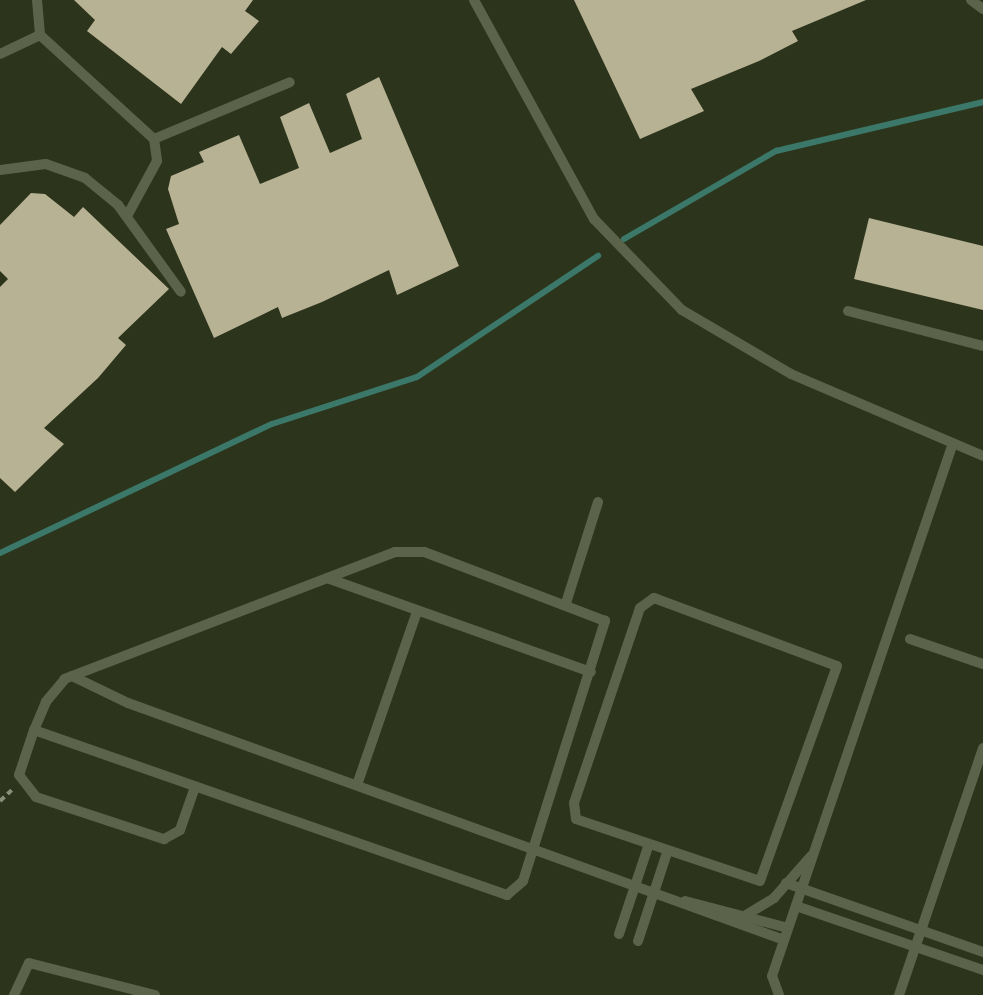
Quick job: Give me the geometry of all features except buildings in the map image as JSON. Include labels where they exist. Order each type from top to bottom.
[{"type":"lane","points":[[37,0],[40,35],[154,139],[157,161],[127,216]]},
{"type":"lane","points":[[474,0],[560,166],[635,267],[735,346],[952,446],[983,456]]},
{"type":"lane","points":[[971,0],[983,9]]},
{"type":"lane","points":[[0,54],[40,35]]},
{"type":"lane","points":[[154,139],[290,82]]},
{"type":"lane","points":[[0,170],[60,166],[127,216],[181,292]]},
{"type":"lane","points":[[848,311],[983,346]]},
{"type":"lane","points":[[779,995],[772,976],[952,446]]},
{"type":"lane","points":[[566,603],[598,502]]},
{"type":"lane","points":[[34,730],[507,895],[520,887],[605,621],[566,603],[415,550],[327,578],[72,676],[50,692],[34,730],[21,784],[36,797],[164,839],[180,830],[195,787]]},
{"type":"lane","points":[[327,578],[591,672]]},
{"type":"lane","points":[[654,598],[835,661],[837,676],[765,878],[755,882],[667,853],[582,825],[574,811],[644,602],[654,598]]},
{"type":"lane","points":[[358,782],[417,612]]},
{"type":"lane","points":[[910,639],[983,664]]},
{"type":"lane","points":[[72,676],[128,703],[534,845],[784,940]]},
{"type":"lane","points":[[899,995],[983,748]]},
{"type":"lane","points":[[619,934],[648,847]]},
{"type":"lane","points":[[638,941],[667,853]]},
{"type":"lane","points":[[746,915],[786,883],[811,856]]},
{"type":"lane","points":[[786,883],[983,952]]},
{"type":"lane","points":[[683,901],[788,928]]},
{"type":"lane","points":[[796,906],[983,970]]},
{"type":"lane","points":[[14,995],[29,963],[155,995]]},
{"type":"path","points":[[0,801],[21,784]]},
{"type":"waterway","points":[[624,239],[776,151],[983,102]]},
{"type":"waterway","points":[[0,553],[272,424],[417,377],[598,256]]}]
